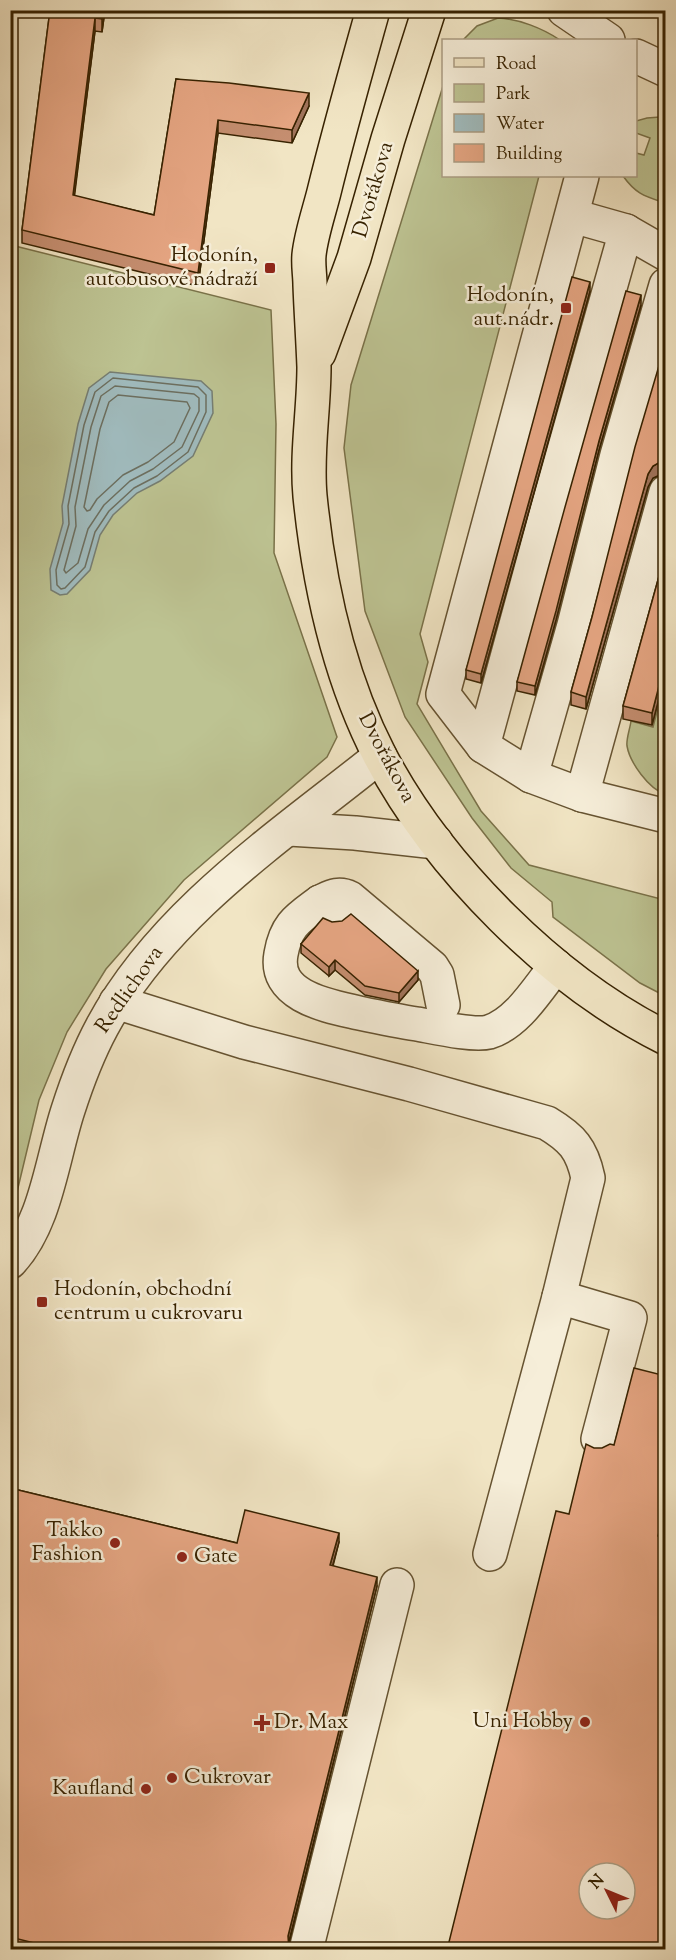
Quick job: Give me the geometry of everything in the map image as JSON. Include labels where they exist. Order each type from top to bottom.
[{"type":"main road","name":"Dvořákova","points":[[374,10],[337,139],[309,255],[314,369],[309,439],[310,494],[325,596],[346,674],[380,756],[408,802],[459,871],[504,919],[556,966],[600,999],[666,1038]]},
{"type":"main road","name":"Dvořákova","points":[[314,369],[354,258],[388,139],[429,10]]},
{"type":"street","points":[[564,10],[607,39]]},
{"type":"street","points":[[637,56],[666,70]]},
{"type":"street","points":[[582,177],[443,694],[483,746],[531,776],[582,795],[666,816]]},
{"type":"street","points":[[573,216],[627,231],[666,254]]},
{"type":"street","points":[[483,746],[627,231]]},
{"type":"street","points":[[531,776],[574,625],[617,455],[666,285]]},
{"type":"street","points":[[582,795],[666,492]]},
{"type":"street","name":"Redlichova","points":[[10,1262],[21,1251],[32,1231],[83,1068],[116,1002],[165,939],[218,887],[380,756]]},
{"type":"street","points":[[289,829],[355,833],[436,842]]},
{"type":"street","points":[[337,895],[343,895],[432,967],[437,975],[449,1017],[394,1021],[316,1003],[297,993],[284,977],[279,962],[288,930],[295,920],[327,908],[337,895]]},
{"type":"street","points":[[416,982],[449,1017],[481,1034],[501,1026],[518,1012],[556,966]]},
{"type":"street","points":[[116,1002],[244,1042],[409,1084],[547,1123],[562,1132],[576,1145],[584,1161],[588,1178],[559,1298],[490,1554]]},
{"type":"street","points":[[559,1298],[630,1318],[598,1438]]},
{"type":"street","points":[[306,1950],[397,1585]]},
{"type":"green space","points":[[498,18],[514,20],[558,39],[464,39],[477,26]]},
{"type":"green space","points":[[442,89],[442,177],[539,177],[420,634],[428,662],[417,704],[481,811],[529,865],[665,900],[665,996],[640,983],[553,917],[552,902],[511,868],[472,818],[405,717],[365,611],[344,448],[351,385]]},
{"type":"green space","points":[[647,118],[665,119],[665,203],[641,194],[624,177],[637,177],[637,153],[644,155],[650,138],[637,133],[637,121]]},
{"type":"green space","points":[[11,245],[271,310],[276,424],[274,553],[337,737],[327,757],[184,880],[106,969],[67,1032],[39,1100],[11,1217]]},
{"type":"green space","points":[[665,681],[666,794],[653,787],[641,774],[632,760],[627,743],[631,721],[653,727]]},
{"type":"water","points":[[110,372],[201,381],[212,391],[213,413],[193,456],[160,481],[137,493],[113,515],[100,535],[90,570],[67,594],[60,595],[51,590],[50,569],[63,523],[62,506],[78,424],[89,388]]},
{"type":"building","points":[[50,10],[103,10],[102,19],[95,18],[73,195],[154,215],[176,79],[309,93],[292,130],[218,120],[198,273],[22,230]]},
{"type":"building","points":[[572,277],[590,282],[481,674],[466,670]]},
{"type":"building","points":[[626,291],[641,295],[599,441],[556,611],[535,686],[517,682],[565,507]]},
{"type":"building","points":[[666,342],[666,461],[653,466],[648,474],[586,697],[571,692],[635,447]]},
{"type":"building","points":[[666,551],[666,659],[652,713],[623,706]]},
{"type":"building","points":[[351,914],[418,971],[399,993],[365,986],[335,960],[329,967],[301,944],[323,918],[332,922],[342,921]]},
{"type":"building","name":"Uni Hobby","points":[[634,1368],[666,1376],[666,1506],[658,1536],[666,1538],[666,1950],[447,1950],[556,1511],[569,1514],[586,1444],[594,1448],[602,1448],[610,1444],[614,1445]]},
{"type":"building","name":"Cukrovar","points":[[10,1488],[237,1543],[245,1510],[339,1533],[330,1565],[377,1577],[288,1936],[289,1950],[62,1950],[10,1937]]},
{"type":"place","name":"Hodonín, autobusové nádraží","points":[[270,268]]},
{"type":"place","name":"Hodonín, aut.nádr.","points":[[566,308]]},
{"type":"place","name":"Hodonín, obchodní centrum u cukrovaru","points":[[42,1302]]},
{"type":"place","name":"Takko Fashion","points":[[115,1543]]},
{"type":"place","name":"Gate","points":[[182,1557]]},
{"type":"place","name":"Uni Hobby","points":[[585,1722]]},
{"type":"place","name":"Dr. Max","points":[[262,1723]]},
{"type":"place","name":"Cukrovar","points":[[172,1778]]},
{"type":"place","name":"Kaufland","points":[[146,1789]]}]
